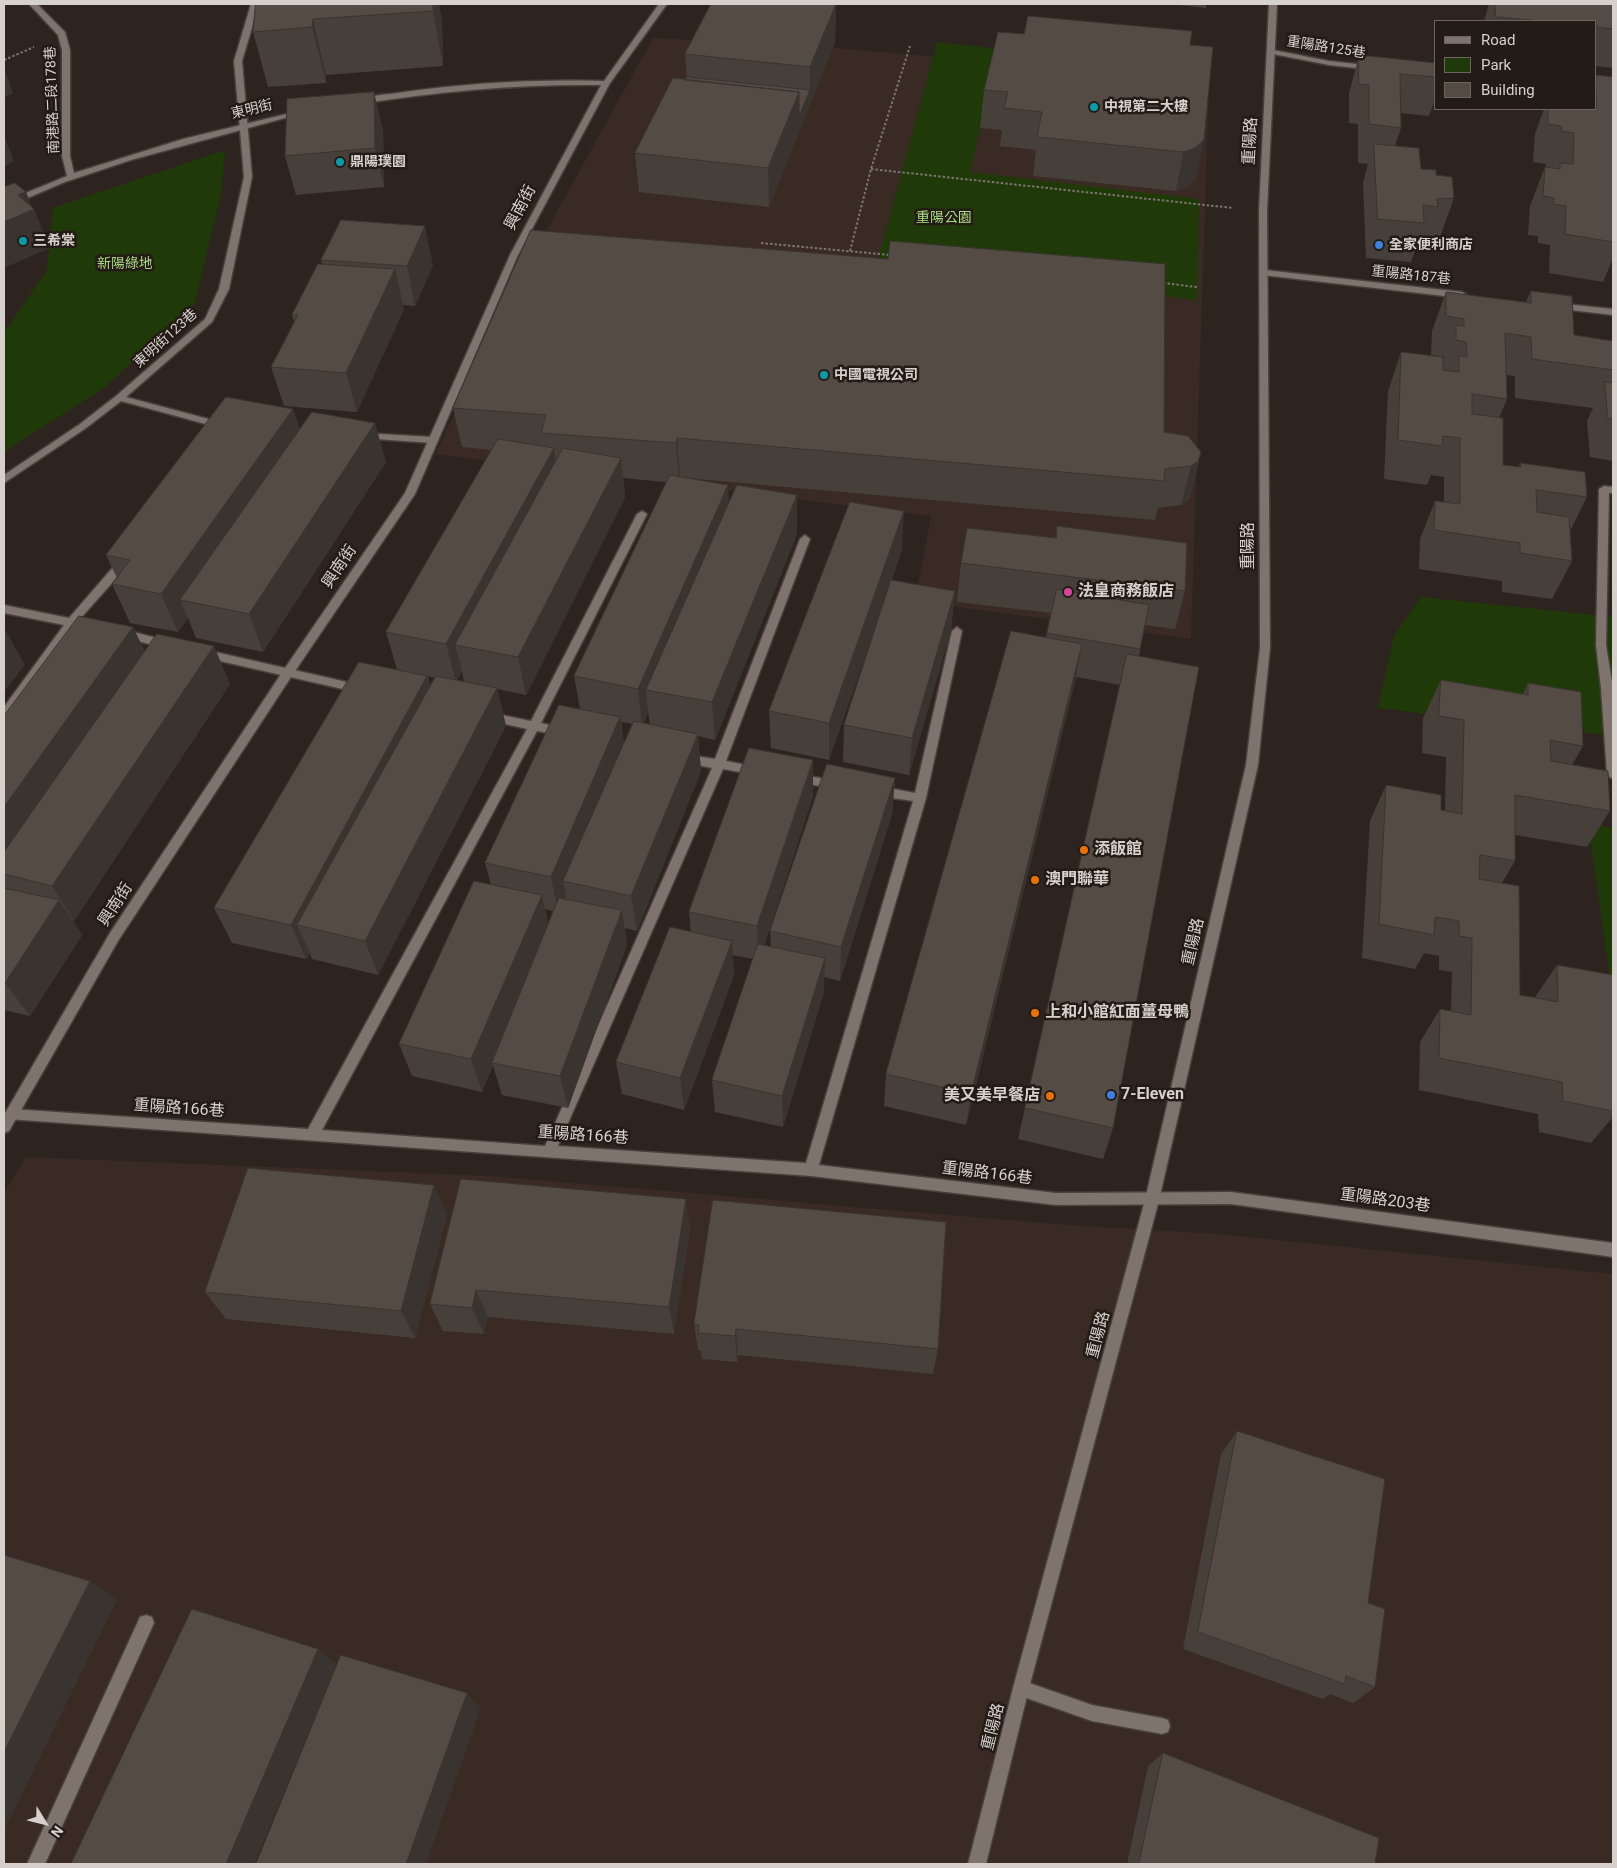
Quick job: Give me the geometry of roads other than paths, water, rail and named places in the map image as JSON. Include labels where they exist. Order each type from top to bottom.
[{"type":"street","name":"南港路二段178巷","points":[[33,4],[62,34],[66,50],[66,156],[70,177]]},
{"type":"street","name":"東明街123巷","points":[[4,480],[83,426],[119,398],[209,320],[224,289],[248,177],[238,61],[256,4]]},
{"type":"street","name":"興南街","points":[[4,1127],[8,1114],[114,937],[287,674],[410,494],[514,255],[606,83],[663,4]]},
{"type":"street","name":"重陽路","points":[[977,1864],[1021,1688],[1152,1200],[1252,765],[1265,648],[1264,211],[1273,4]]},
{"type":"street","name":"重陽路125巷","points":[[1271,51],[1329,63],[1387,70]]},
{"type":"street","points":[[348,104],[416,92],[519,82],[606,83]]},
{"type":"street","name":"東明街","points":[[4,205],[70,177],[158,149],[244,125],[309,111]]},
{"type":"street","name":"重陽路187巷","points":[[1264,274],[1474,296]]},
{"type":"street","points":[[1544,304],[1613,312]]},
{"type":"street","points":[[119,398],[237,430]]},
{"type":"street","points":[[355,436],[433,440]]},
{"type":"street","points":[[1613,490],[1604,489],[1601,645],[1607,688],[1613,775]]},
{"type":"street","points":[[312,1136],[534,726],[642,514]]},
{"type":"street","points":[[549,1151],[719,765],[805,539]]},
{"type":"street","points":[[4,715],[72,621],[130,555]]},
{"type":"street","points":[[4,609],[72,621],[175,646]]},
{"type":"street","points":[[811,1170],[920,798],[958,631]]},
{"type":"street","points":[[194,651],[287,674],[373,692]]},
{"type":"street","points":[[477,714],[573,734]]},
{"type":"street","points":[[670,755],[767,773]]},
{"type":"street","points":[[786,776],[920,798]]},
{"type":"street","name":"重陽路166巷","points":[[8,1114],[811,1170],[1056,1199],[1152,1200]]},
{"type":"street","name":"重陽路203巷","points":[[1152,1200],[1231,1198],[1613,1250]]},
{"type":"street","points":[[36,1864],[146,1623]]},
{"type":"street","points":[[1021,1688],[1092,1713],[1162,1726]]},
{"type":"place","name":"中視第二大樓","points":[[1094,107]]},
{"type":"place","name":"鼎陽璞園","points":[[340,162]]},
{"type":"place","name":"三希棠","points":[[23,241]]},
{"type":"place","name":"全家便利商店","points":[[1379,245]]},
{"type":"place","name":"中國電視公司","points":[[824,375]]},
{"type":"place","name":"法皇商務飯店","points":[[1068,592]]},
{"type":"place","name":"添飯館","points":[[1084,850]]},
{"type":"place","name":"澳門聯華","points":[[1035,880]]},
{"type":"place","name":"上和小館紅面薑母鴨","points":[[1035,1013]]},
{"type":"place","name":"7-Eleven","points":[[1111,1095]]},
{"type":"place","name":"美又美早餐店","points":[[1050,1096]]},
{"type":"park label","name":"重陽公園","points":[[944,218]]},
{"type":"park label","name":"新陽綠地","points":[[125,264]]}]
